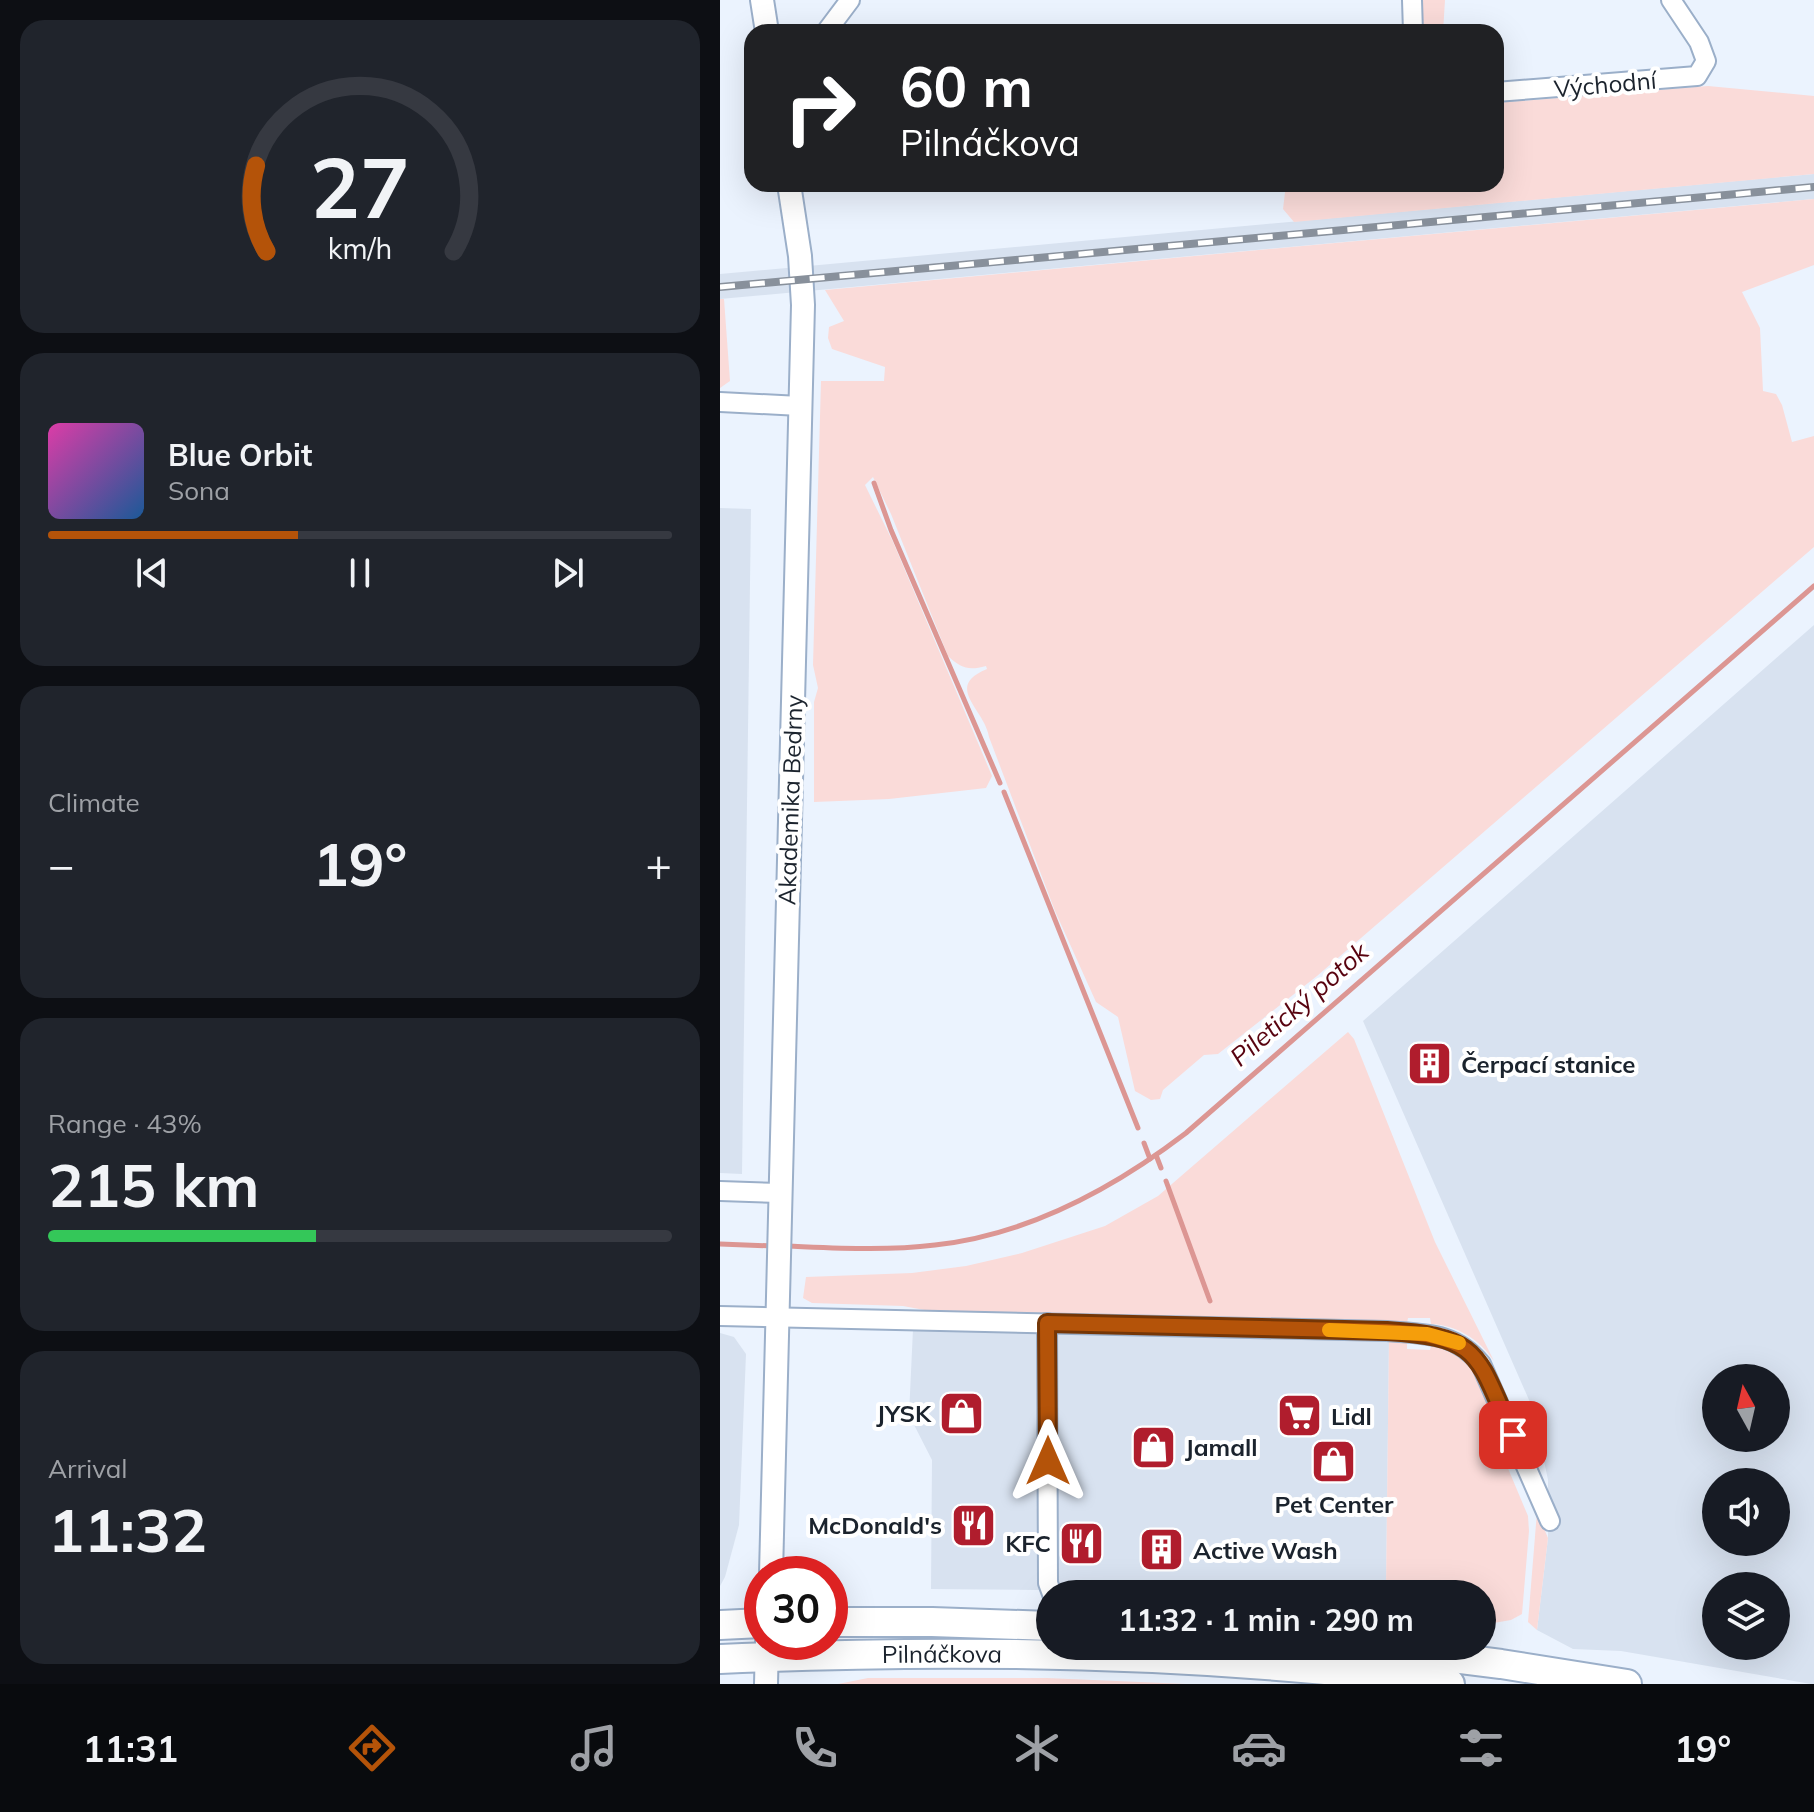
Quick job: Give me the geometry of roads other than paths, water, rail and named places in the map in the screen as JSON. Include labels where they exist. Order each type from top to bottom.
[{"type":"main road","name":"Pilnáčkova","points":[[848,1622],[1036,1626]]},
{"type":"main road","points":[[720,1625],[744,1624]]},
{"type":"main road","name":"Pilnáčkova","points":[[720,1659],[767,1661],[965,1651],[1055,1653],[1256,1664],[1450,1684]]},
{"type":"main road","points":[[1469,1660],[1627,1684]]},
{"type":"street","points":[[762,0],[766,24]]},
{"type":"street","points":[[832,24],[850,0]]},
{"type":"street","points":[[1412,0],[1412,24]]},
{"type":"street","name":"Východní","points":[[1504,91],[1697,76],[1706,61],[1699,42],[1671,0]]},
{"type":"street","name":"Akademika Bedrny","points":[[771,1556],[803,287],[790,192]]},
{"type":"street","points":[[720,402],[800,406]]},
{"type":"street","points":[[720,1191],[780,1193]]},
{"type":"street","points":[[720,1316],[1387,1331],[1451,1339],[1464,1346],[1481,1364],[1550,1521]]},
{"type":"street","points":[[1047,1323],[1048,1580]]},
{"type":"waterway","points":[[874,483],[891,530],[1000,783]]},
{"type":"waterway","name":"Piletický potok","points":[[787,1246],[898,1248],[969,1240],[1036,1220],[1129,1172],[1186,1133],[1814,586]]},
{"type":"waterway","points":[[1004,792],[1138,1128]]},
{"type":"waterway","points":[[1144,1143],[1150,1159]]},
{"type":"waterway","points":[[1156,1155],[1161,1168]]},
{"type":"waterway","points":[[1166,1181],[1210,1301]]},
{"type":"waterway","name":"Piletický potok","points":[[720,1244],[773,1246]]},
{"type":"railway","points":[[720,287],[1814,187]]},
{"type":"place","name":"Čerpací stanice","points":[[1430,1064]]},
{"type":"place","name":"JYSK","points":[[962,1413]]},
{"type":"place","name":"Lidl","points":[[1300,1416]]},
{"type":"place","name":"Jamall","points":[[1154,1447]]},
{"type":"place","name":"Pet Center","points":[[1334,1462]]},
{"type":"place","name":"McDonald's","points":[[973,1525]]},
{"type":"place","name":"KFC","points":[[1082,1543]]},
{"type":"place","name":"Active Wash","points":[[1162,1550]]}]
